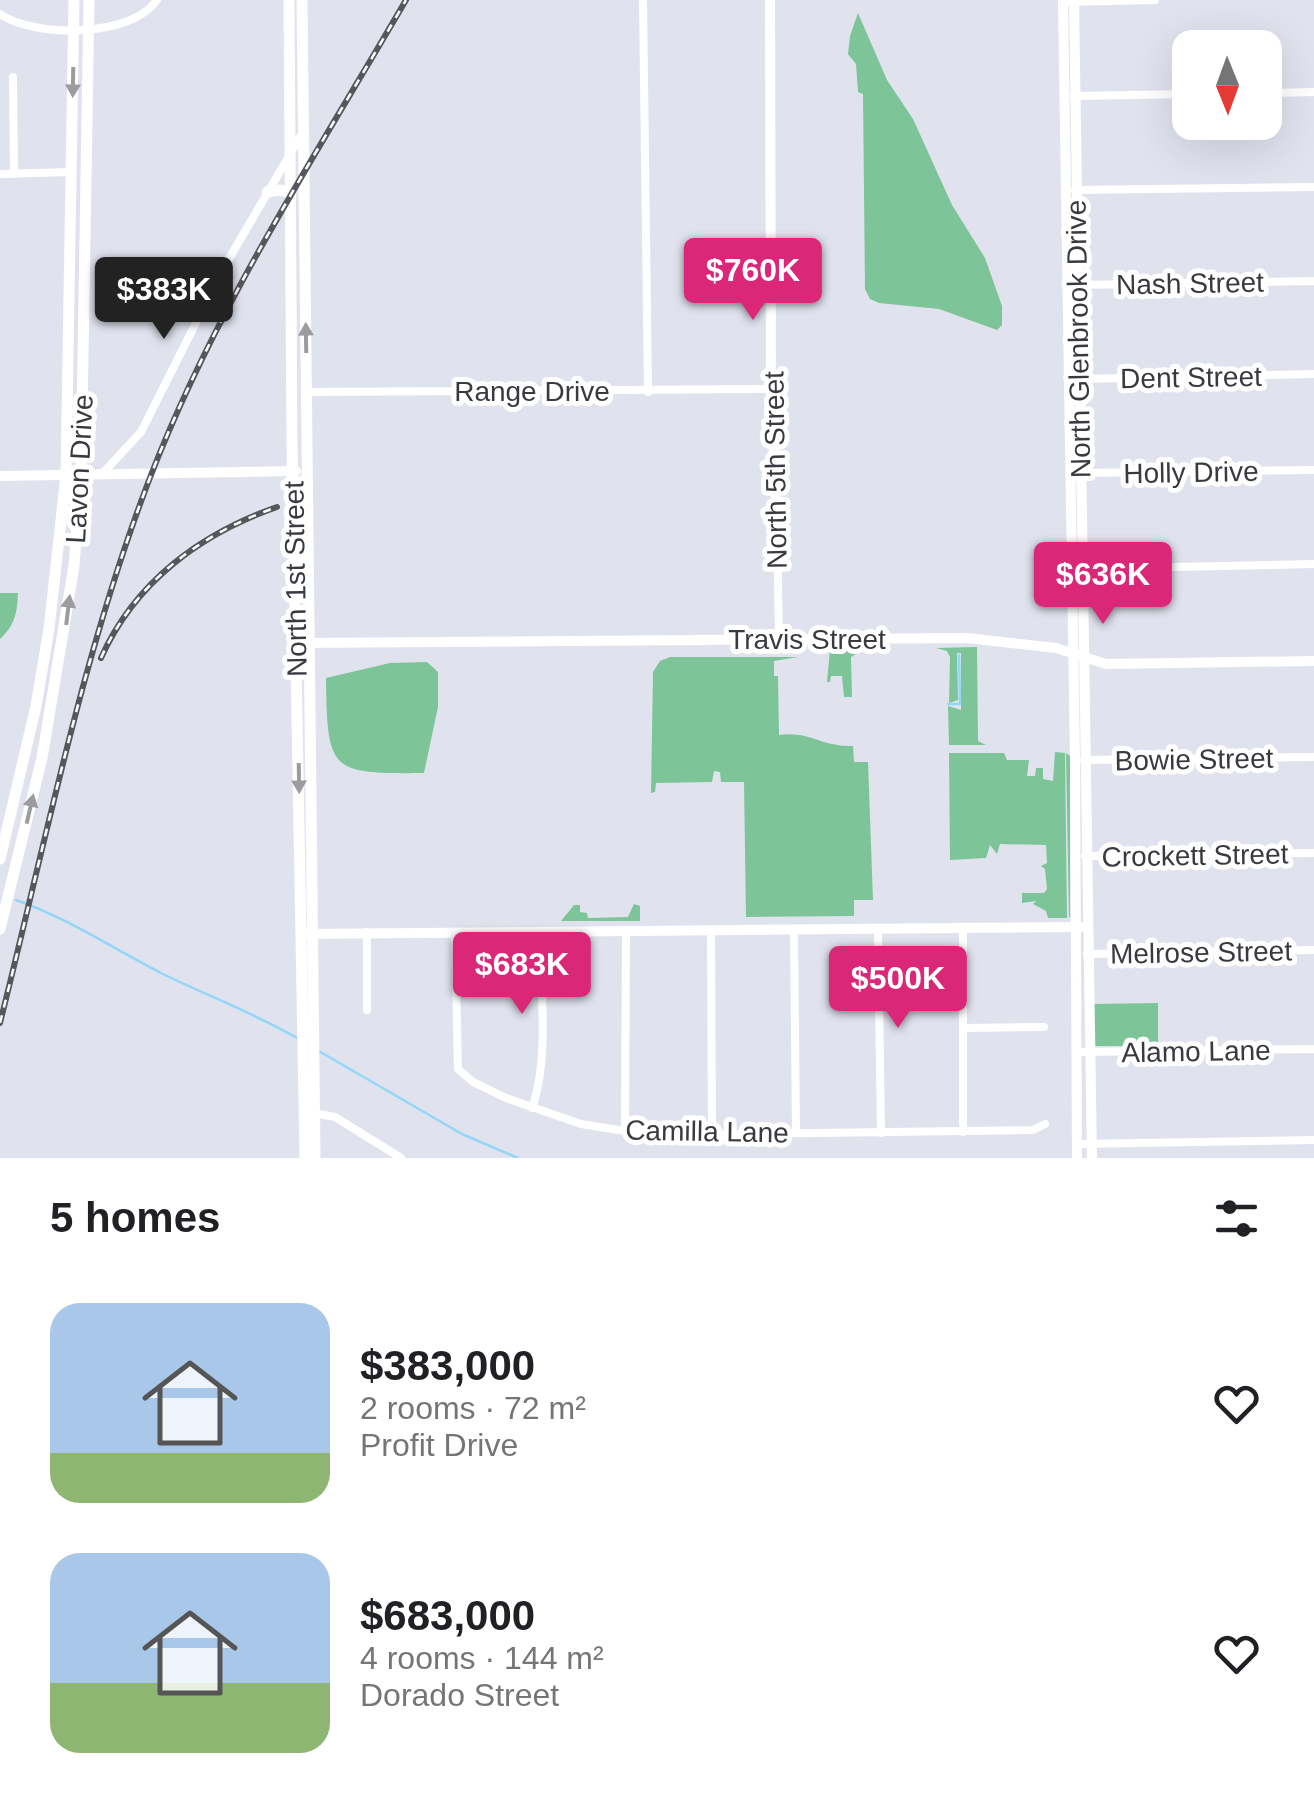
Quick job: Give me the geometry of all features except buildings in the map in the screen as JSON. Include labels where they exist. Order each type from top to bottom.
[{"type":"main road","name":"Lavon Drive","points":[[0,859],[44,656],[66,474],[74,0]]},
{"type":"main road","name":"Lavon Drive","points":[[0,929],[38,775],[74,566],[81,474],[89,0]]},
{"type":"main road","name":"North 1st Street","points":[[289,0],[291,194],[306,392],[303,643],[308,1058],[315,1158]]},
{"type":"main road","name":"North 1st Street","points":[[302,0],[303,132],[292,393],[303,620]]},
{"type":"main road","points":[[267,192],[280,190],[291,194]]},
{"type":"main road","points":[[44,656],[53,668],[51,711]]},
{"type":"main road","points":[[21,773],[38,775]]},
{"type":"main road","name":"North 1st Street","points":[[307,933],[302,985],[308,1035]]},
{"type":"main road","name":"North 1st Street","points":[[305,1158],[310,1113]]},
{"type":"street","points":[[0,14],[30,26],[89,28],[127,24],[144,15],[158,0]]},
{"type":"street","points":[[643,0],[648,392]]},
{"type":"street","name":"North 5th Street","points":[[770,0],[772,390],[779,640]]},
{"type":"street","points":[[1068,1],[1155,0]]},
{"type":"street","name":"North Glenbrook Drive","points":[[1068,1],[1083,1052],[1092,1158]]},
{"type":"street","points":[[13,77],[14,174]]},
{"type":"street","points":[[1282,93],[1314,92]]},
{"type":"street","points":[[1070,96],[1172,94]]},
{"type":"street","points":[[102,474],[141,432],[189,333],[303,132]]},
{"type":"street","points":[[0,174],[86,172]]},
{"type":"street","points":[[1071,190],[1314,186]]},
{"type":"street","name":"Nash Street","points":[[1072,285],[1314,282]]},
{"type":"street","name":"Dent Street","points":[[1073,380],[1314,374]]},
{"type":"street","name":"Range Drive","points":[[292,393],[772,390]]},
{"type":"street","points":[[0,476],[307,470]]},
{"type":"street","name":"Holly Drive","points":[[1074,474],[1314,470]]},
{"type":"street","points":[[1076,569],[1314,564]]},
{"type":"street","name":"Travis Street","points":[[303,643],[967,638],[1045,646],[1106,664],[1314,660]]},
{"type":"street","name":"Bowie Street","points":[[1080,760],[1314,757]]},
{"type":"street","name":"Crockett Street","points":[[1080,856],[1314,853]]},
{"type":"street","points":[[307,933],[1082,927]]},
{"type":"street","name":"North Glenbrook Drive","points":[[1077,1158],[1088,954],[1082,927]]},
{"type":"street","points":[[878,929],[881,1133]]},
{"type":"street","points":[[963,929],[963,1132]]},
{"type":"street","points":[[710,930],[712,1135]]},
{"type":"street","points":[[794,930],[796,1133]]},
{"type":"street","points":[[532,1108],[539,1090],[541,1064],[540,931]]},
{"type":"street","points":[[624,1131],[626,931]]},
{"type":"street","points":[[367,932],[367,1010]]},
{"type":"street","name":"Camilla Lane","points":[[455,932],[458,1069],[482,1086],[581,1124],[624,1131],[712,1135],[1033,1130],[1045,1124]]},
{"type":"street","name":"Melrose Street","points":[[1088,954],[1314,950]]},
{"type":"street","points":[[963,1028],[1044,1026]]},
{"type":"street","name":"Alamo Lane","points":[[1083,1052],[1314,1049]]},
{"type":"street","points":[[310,1113],[335,1117],[401,1158]]},
{"type":"street","points":[[1077,1144],[1314,1140]]},
{"type":"green space","points":[[858,13],[887,80],[913,119],[952,205],[985,258],[1002,306],[1002,325],[997,330],[939,309],[879,303],[870,299],[865,289],[863,94],[858,92],[856,64],[848,54]]},
{"type":"green space","points":[[0,593],[18,593],[14,618],[0,639]]},
{"type":"green space","points":[[977,647],[978,741],[986,745],[949,745],[948,706],[961,710],[961,653],[957,653],[958,700],[949,703],[950,657],[947,651],[936,648]]},
{"type":"green space","points":[[822,648],[866,648],[851,657],[852,697],[844,697],[842,676],[831,676],[827,682],[830,650]]},
{"type":"green space","points":[[670,657],[798,657],[774,661],[779,735],[800,735],[853,746],[854,762],[868,762],[873,900],[854,900],[854,916],[746,917],[744,782],[721,782],[720,772],[714,771],[712,782],[656,783],[655,792],[651,793],[653,672],[660,661]]},
{"type":"green space","points":[[427,662],[438,672],[438,707],[424,773],[369,772],[340,761],[329,733],[326,678],[390,663]]},
{"type":"green space","points":[[1055,752],[1065,753],[1067,918],[1048,918],[1046,911],[1033,904],[1036,901],[1022,903],[1022,893],[1044,893],[1047,889],[1045,869],[1041,866],[1047,863],[1046,845],[1000,844],[997,854],[990,845],[986,858],[950,860],[949,753],[1004,753],[1007,760],[1029,760],[1027,776],[1035,776],[1036,768],[1043,768],[1043,779],[1053,781]]},
{"type":"green space","points":[[1066,753],[1070,756],[1070,917],[1069,917]]},
{"type":"green space","points":[[634,904],[640,906],[640,921],[561,921],[574,905],[580,905],[580,912],[587,913],[588,918],[628,917]]},
{"type":"green space","points":[[1158,1003],[1158,1046],[1094,1046],[1094,1004]]},
{"type":"waterway","points":[[948,704],[960,704],[959,655]]},
{"type":"waterway","points":[[16,900],[297,1038]]},
{"type":"waterway","points":[[317,1050],[462,1134],[518,1158]]},
{"type":"railway","points":[[0,1023],[85,677],[151,475],[237,292],[406,0]]},
{"type":"railway","points":[[101,658],[132,606],[173,564],[222,531],[277,507]]}]
